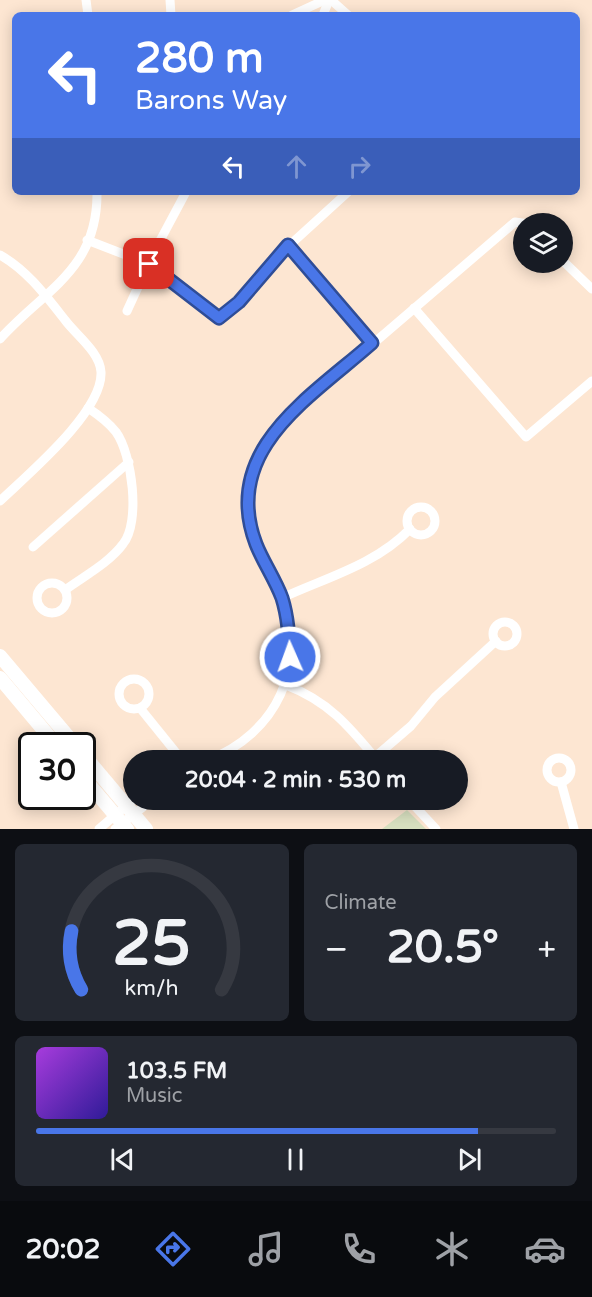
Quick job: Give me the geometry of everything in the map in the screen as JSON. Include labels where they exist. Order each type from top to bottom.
[{"type":"main road","points":[[0,656],[64,732]]},
{"type":"main road","points":[[0,678],[45,732]]},
{"type":"main road","points":[[96,768],[123,797]]},
{"type":"main road","points":[[96,794],[120,824]]},
{"type":"main road","points":[[134,810],[147,829]]},
{"type":"street","points":[[299,12],[328,0],[344,12]]},
{"type":"street","points":[[0,339],[71,272],[87,240],[93,221],[97,195]]},
{"type":"street","points":[[127,311],[184,195]]},
{"type":"street","points":[[87,240],[149,264],[219,318],[239,302],[288,245],[345,195]]},
{"type":"street","points":[[230,750],[266,720],[286,685],[290,657],[289,628],[282,598],[256,543],[248,511],[249,477],[262,447],[284,420],[513,224]]},
{"type":"street","points":[[288,245],[372,343]]},
{"type":"street","points":[[0,255],[14,263],[47,297],[91,350],[101,371],[98,391],[59,446],[0,501]]},
{"type":"street","points":[[573,271],[592,289]]},
{"type":"street","points":[[414,308],[526,437],[592,381]]},
{"type":"street","points":[[65,590],[110,556],[124,543],[132,528],[129,462],[115,431],[88,408]]},
{"type":"street","points":[[33,547],[129,462]]},
{"type":"street","points":[[282,598],[378,555],[396,544],[410,529]]},
{"type":"street","points":[[386,750],[411,726],[435,697],[496,641]]},
{"type":"street","points":[[286,685],[315,697],[338,715],[368,750]]},
{"type":"street","points":[[140,708],[174,750]]},
{"type":"street","points":[[561,782],[574,829]]},
{"type":"street","points":[[99,829],[120,824],[129,810]]},
{"type":"street","points":[[418,810],[436,829]]},
{"type":"green space","points":[[407,810],[426,829],[382,829]]},
{"type":"route","points":[[149,264],[219,318],[239,302],[288,245],[372,343],[284,420],[262,447],[249,477],[248,511],[256,543],[282,598],[289,628],[290,657]]}]
